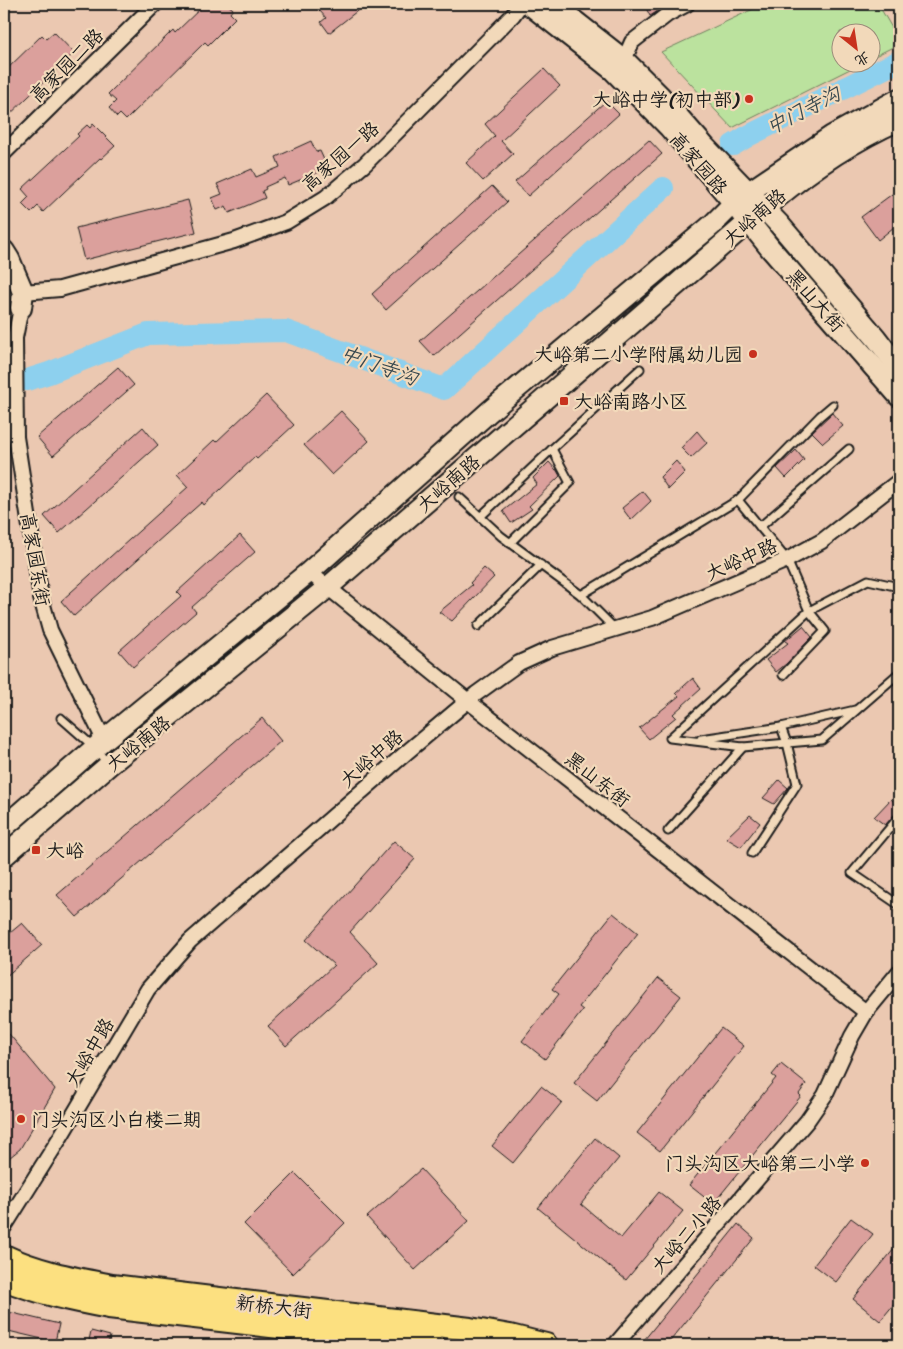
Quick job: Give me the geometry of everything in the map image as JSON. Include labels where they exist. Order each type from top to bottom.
[{"type":"main road","name":"高家园路","points":[[529,4],[613,70],[669,128],[742,197]]},
{"type":"main road","name":"高家园路","points":[[553,4],[624,60],[660,96],[736,181],[742,197]]},
{"type":"main road","name":"大峪南路","points":[[4,827],[99,744],[309,572],[490,411],[712,225],[742,197],[832,136],[899,99]]},
{"type":"main road","name":"大峪南路","points":[[4,856],[109,765],[327,588],[788,188],[835,155],[899,120]]},
{"type":"main road","name":"黑山大街","points":[[742,197],[756,215],[770,248],[899,396]]},
{"type":"main road","name":"黑山大街","points":[[756,215],[779,224],[876,338],[899,368]]},
{"type":"main road","points":[[4,251],[9,259],[22,300]]},
{"type":"main road","name":"新桥大街","points":[[4,1256],[16,1262],[70,1277],[112,1286],[470,1329],[546,1345]]},
{"type":"main road","name":"新桥大街","points":[[4,1279],[29,1289],[109,1307],[433,1345]]},
{"type":"street","name":"高家园二路","points":[[4,153],[154,4]]},
{"type":"street","name":"高家园一路","points":[[22,300],[234,241],[286,222],[325,198],[365,164],[513,15],[521,4]]},
{"type":"street","points":[[624,60],[632,42],[668,14],[687,4]]},
{"type":"street","name":"高家园东街","points":[[22,300],[15,338],[16,437],[41,598],[50,630],[99,744]]},
{"type":"street","name":"大峪中路","points":[[4,1227],[58,1142],[148,989],[190,941],[468,701],[519,663],[552,648],[652,618],[787,560],[822,541],[899,481]]},
{"type":"street","name":"黑山东街","points":[[309,572],[468,701],[866,1012]]},
{"type":"street","name":"大峪二小路","points":[[615,1345],[806,1121],[825,1094],[852,1036],[866,1012],[899,972]]},
{"type":"lane","points":[[480,517],[640,369]]},
{"type":"lane","points":[[581,595],[738,500],[833,405]]},
{"type":"lane","points":[[510,542],[570,483],[552,449]]},
{"type":"lane","points":[[760,527],[849,449]]},
{"type":"lane","points":[[459,497],[510,542],[581,595],[615,629]]},
{"type":"lane","points":[[738,500],[787,560],[809,611],[825,631],[783,675]]},
{"type":"lane","points":[[478,626],[540,565]]},
{"type":"lane","points":[[899,587],[868,580],[809,611],[670,738],[743,747],[822,740],[899,675]]},
{"type":"lane","points":[[693,741],[781,727],[857,710]]},
{"type":"lane","points":[[61,718],[99,744],[109,765]]},
{"type":"lane","points":[[752,853],[797,784],[781,727]]},
{"type":"lane","points":[[668,831],[743,747]]},
{"type":"lane","points":[[899,817],[852,873],[899,905]]},
{"type":"green space","name":"大峪中学(初中部)","points":[[764,4],[878,4],[899,40],[899,44],[880,54],[880,22],[830,22],[830,72],[844,72],[732,128],[661,52]]},
{"type":"building","points":[[205,4],[227,4],[233,9],[230,13],[235,18],[208,45],[205,42],[126,120],[120,114],[117,117],[109,108],[116,101],[108,94],[173,30],[175,33]]},
{"type":"building","points":[[314,4],[366,4],[329,33],[321,22],[326,18]]},
{"type":"building","points":[[644,4],[669,4],[650,16]]},
{"type":"building","points":[[54,32],[74,53],[4,120],[4,72],[42,35],[46,39]]},
{"type":"building","points":[[544,69],[560,86],[501,141],[513,154],[483,181],[466,163],[495,136],[485,124]]},
{"type":"building","points":[[606,101],[619,114],[528,196],[515,182]]},
{"type":"building","points":[[93,124],[115,146],[43,212],[38,206],[31,213],[22,204],[29,197],[22,189],[79,136],[77,134],[87,125],[90,128]]},
{"type":"building","points":[[649,140],[662,154],[434,356],[420,341]]},
{"type":"building","points":[[311,141],[316,152],[320,151],[325,162],[321,163],[324,170],[288,185],[285,178],[265,187],[266,189],[262,191],[265,198],[229,213],[226,206],[217,210],[212,198],[222,194],[217,184],[252,169],[256,177],[280,167],[276,157]]},
{"type":"building","points":[[492,186],[507,202],[386,310],[372,294]]},
{"type":"building","points":[[899,189],[899,223],[878,240],[861,217]]},
{"type":"building","points":[[188,200],[196,232],[84,260],[76,228]]},
{"type":"building","points":[[118,367],[134,385],[53,456],[37,437]]},
{"type":"building","points":[[266,395],[294,425],[257,459],[255,457],[204,505],[202,502],[74,616],[61,601],[188,487],[177,475],[214,440],[216,442]]},
{"type":"building","points":[[341,411],[369,441],[332,475],[304,445]]},
{"type":"building","points":[[832,413],[843,426],[823,443],[812,432]]},
{"type":"building","points":[[143,427],[158,445],[59,533],[44,516]]},
{"type":"building","points":[[697,431],[707,443],[691,458],[681,448]]},
{"type":"building","points":[[796,450],[804,460],[786,478],[777,468]]},
{"type":"building","points":[[676,461],[685,472],[668,489],[660,477]]},
{"type":"building","points":[[549,462],[560,476],[529,506],[532,509],[511,523],[503,511],[537,484],[533,478]]},
{"type":"building","points":[[643,491],[651,501],[631,520],[622,508]]},
{"type":"building","points":[[240,535],[255,552],[192,607],[196,612],[133,667],[119,651],[181,596],[177,592]]},
{"type":"building","points":[[484,568],[494,577],[452,621],[439,612],[472,585],[470,583]]},
{"type":"building","points":[[803,626],[812,637],[776,672],[766,660],[788,643],[785,641]]},
{"type":"building","points":[[693,678],[701,689],[673,714],[676,717],[649,739],[639,728],[679,696],[676,693]]},
{"type":"building","points":[[262,718],[281,741],[77,917],[57,895]]},
{"type":"building","points":[[779,780],[788,788],[774,804],[763,798]]},
{"type":"building","points":[[891,799],[899,807],[899,812],[885,825],[874,817]]},
{"type":"building","points":[[750,815],[760,823],[741,847],[726,838]]},
{"type":"building","points":[[394,841],[415,859],[350,932],[378,963],[286,1046],[268,1026],[334,965],[306,940]]},
{"type":"building","points":[[613,913],[638,933],[579,1007],[583,1010],[545,1059],[522,1041],[559,994],[552,989]]},
{"type":"building","points":[[22,923],[42,945],[4,978],[4,938]]},
{"type":"building","points":[[658,978],[681,996],[597,1101],[574,1083]]},
{"type":"building","name":"门头沟区小白楼二期","points":[[4,1028],[55,1089],[20,1149],[4,1162]]},
{"type":"building","points":[[721,1028],[744,1046],[660,1151],[637,1133]]},
{"type":"building","points":[[781,1064],[806,1084],[799,1094],[801,1096],[713,1204],[689,1185],[776,1078],[772,1075]]},
{"type":"building","points":[[541,1086],[562,1102],[513,1163],[492,1146]]},
{"type":"building","points":[[595,1138],[619,1158],[581,1204],[621,1238],[659,1192],[683,1211],[626,1280],[538,1208]]},
{"type":"building","points":[[421,1169],[469,1221],[415,1270],[367,1217]]},
{"type":"building","points":[[295,1173],[345,1223],[293,1274],[244,1224]]},
{"type":"building","points":[[851,1218],[873,1234],[836,1282],[814,1265]]},
{"type":"building","points":[[738,1224],[754,1238],[667,1345],[640,1345]]},
{"type":"building","points":[[899,1243],[899,1298],[880,1321],[853,1299]]},
{"type":"building","points":[[4,1311],[59,1324],[55,1342],[4,1330]]},
{"type":"building","points":[[91,1331],[110,1336],[108,1345],[88,1345]]},
{"type":"waterway","name":"中门寺沟","points":[[733,145],[899,61]]},
{"type":"waterway","name":"中门寺沟","points":[[27,380],[148,334],[286,331],[444,389],[663,188]]},
{"type":"place","name":"大峪中学(初中部)","points":[[749,99]]},
{"type":"place","name":"大峪第二小学附属幼儿园","points":[[753,354]]},
{"type":"place","name":"大峪南路小区","points":[[564,401]]},
{"type":"place","name":"大峪","points":[[36,850]]},
{"type":"place","name":"门头沟区小白楼二期","points":[[21,1119]]},
{"type":"place","name":"门头沟区大峪第二小学","points":[[865,1163]]}]
